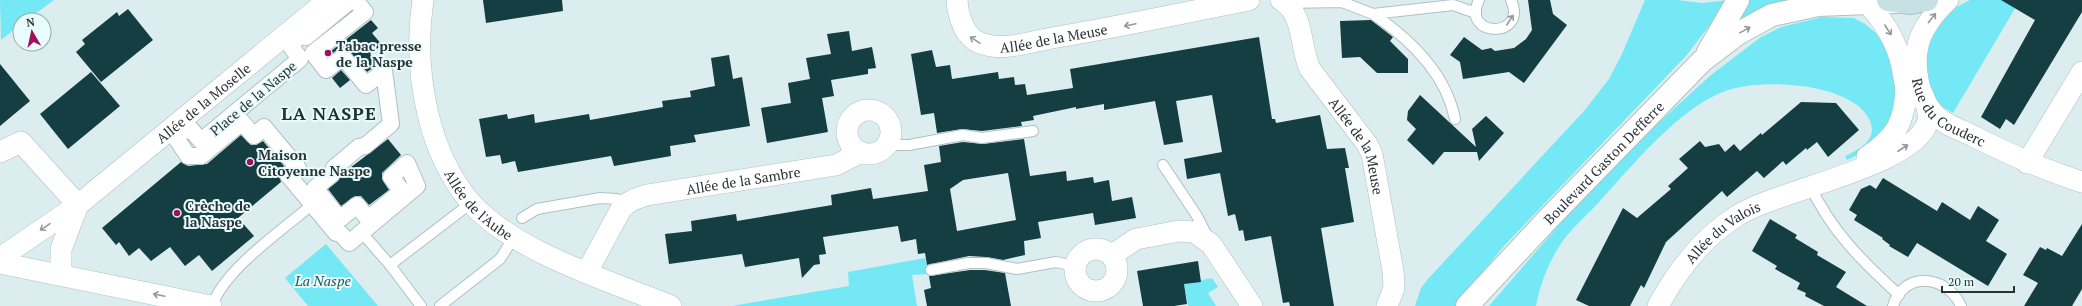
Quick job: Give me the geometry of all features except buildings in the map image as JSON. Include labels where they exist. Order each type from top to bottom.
[{"type":"main road","points":[[1879,2],[1911,3],[1927,0]]},
{"type":"street","name":"Allée de la Moselle","points":[[0,258],[78,205],[328,0]]},
{"type":"street","name":"Place de la Naspe","points":[[351,0],[306,38],[302,34],[290,45],[300,59],[201,141],[188,126],[176,138],[188,156],[201,156],[242,122],[254,136],[264,127],[298,168],[288,175],[336,233],[340,233],[349,243],[417,186],[407,163],[391,176],[402,191],[368,219],[357,205],[340,219],[315,188],[332,174],[334,168],[358,148],[365,146],[391,124],[384,72],[366,85],[343,57],[326,70],[313,53],[364,12],[355,0]]},
{"type":"street","name":"Allée de l'Aube","points":[[423,0],[419,58],[426,105],[438,147],[459,187],[471,202],[482,214],[518,227],[587,272],[672,306]]},
{"type":"street","name":"Allée de la Meuse","points":[[957,0],[961,21],[970,36],[981,44],[991,46],[1006,46],[1119,27],[1166,8],[1249,0]]},
{"type":"street","name":"Boulevard Gaston Defferre","points":[[1702,61],[1738,0]]},
{"type":"street","name":"Rue du Couderc","points":[[1914,92],[1919,86],[1917,61],[1920,38],[1924,28],[1948,0]]},
{"type":"street","name":"Allée de la Meuse","points":[[1284,1],[1296,16],[1303,51],[1310,69],[1367,144],[1372,154],[1393,271],[1394,288],[1387,306]]},
{"type":"street","name":"Boulevard Gaston Defferre","points":[[1468,306],[1548,219],[1702,61],[1739,33],[1772,15],[1818,5],[1879,2]]},
{"type":"street","name":"Rue du Couderc","points":[[1879,2],[1892,34],[1902,65],[1914,92],[1934,114],[1942,121],[2027,163],[2082,182]]},
{"type":"street","points":[[2027,163],[2082,72]]},
{"type":"street","points":[[1914,92],[1929,114],[1926,125]]},
{"type":"street","name":"Allée du Valois","points":[[1842,175],[1879,149],[1896,131],[1903,119],[1914,92]]},
{"type":"street","points":[[860,152],[850,143],[848,129],[854,116],[867,110],[874,111],[886,118],[891,132],[887,145]]},
{"type":"street","name":"Rue du Couderc","points":[[1926,125],[1938,131],[1998,149]]},
{"type":"street","name":"Allée du Valois","points":[[1658,306],[1696,250],[1722,226],[1759,204],[1842,175],[1890,156],[1914,140],[1926,125]]},
{"type":"street","points":[[0,152],[21,142],[78,205]]},
{"type":"street","name":"Allée de la Sambre","points":[[625,204],[647,194],[836,165],[860,152],[875,153],[887,145]]},
{"type":"street","points":[[587,272],[612,223],[625,204]]},
{"type":"street","name":"Allée de la Moselle","points":[[61,275],[61,249],[78,205]]},
{"type":"street","points":[[1112,255],[1136,239],[1179,231],[1194,232],[1211,244],[1252,306]]},
{"type":"street","points":[[1100,249],[1112,255],[1116,262],[1116,276],[1108,288],[1102,291],[1087,290],[1077,280],[1075,266],[1077,259],[1087,250],[1100,249]]},
{"type":"street","points":[[0,263],[211,306]]},
{"type":"street","name":"Boulevard Gaston Defferre","points":[[1479,306],[1506,265]]},
{"type":"lane","points":[[1479,0],[1476,13],[1478,19],[1486,28],[1492,30],[1504,28],[1512,19],[1514,13],[1511,0]]},
{"type":"lane","points":[[1284,1],[1342,2],[1373,14],[1386,23],[1422,56],[1440,78],[1452,104],[1455,119]]},
{"type":"lane","points":[[1373,14],[1453,5],[1476,13]]},
{"type":"lane","name":"Allée de la Sambre","points":[[887,145],[909,144],[963,135],[982,138],[1032,132]]},
{"type":"lane","points":[[1163,165],[1197,216],[1211,244]]},
{"type":"lane","points":[[1810,186],[1821,207],[1841,238],[1859,258],[1899,295]]},
{"type":"lane","points":[[440,306],[500,259],[518,227],[537,209],[600,198],[617,199],[625,204]]},
{"type":"lane","points":[[390,265],[471,202]]},
{"type":"lane","points":[[211,306],[216,295],[229,276],[313,204]]},
{"type":"lane","points":[[363,234],[390,265],[421,306]]},
{"type":"lane","points":[[931,270],[969,263],[986,263],[1017,269],[1056,262],[1075,266]]},
{"type":"lane","points":[[1893,306],[1899,295],[1911,284],[1928,280],[1942,284],[1956,295],[1961,306]]},
{"type":"green space","points":[[0,0],[54,0],[38,12],[12,12],[12,31],[1,40]]},
{"type":"green space","points":[[1645,0],[1677,0],[1702,3],[1729,0],[1686,56],[1504,246],[1455,306],[1415,306],[1421,288],[1428,279],[1584,111],[1609,79],[1622,54]]},
{"type":"green space","points":[[1749,0],[1829,0],[1729,37]]},
{"type":"green space","points":[[1970,0],[2020,0],[1953,113],[1941,106],[1931,94],[1923,60],[1925,42],[1949,11]]},
{"type":"green space","points":[[1822,17],[1854,18],[1865,24],[1876,33],[1884,45],[1894,72],[1897,99],[1889,128],[1864,152],[1847,160],[1845,156],[1863,146],[1872,131],[1871,124],[1864,111],[1852,101],[1814,88],[1781,84],[1746,86],[1725,91],[1708,99],[1673,124],[1570,232],[1557,249],[1549,265],[1540,289],[1536,306],[1489,306],[1571,211],[1656,125],[1711,75],[1761,37],[1781,27]]},
{"type":"green space","name":"La Naspe","points":[[326,244],[378,306],[308,306],[285,278]]},
{"type":"green space","points":[[925,258],[929,274],[912,275],[917,306],[732,306],[849,286],[848,272]]},
{"type":"green space","points":[[1212,278],[1218,287],[1208,293],[1216,306],[1188,306],[1184,284]]},
{"type":"place","name":"Tabac presse de la Naspe","points":[[328,53]]},
{"type":"place","name":"Maison Citoyenne Naspe","points":[[250,162]]},
{"type":"place","name":"Crèche de la Naspe","points":[[177,213]]},
{"type":"district","name":"LA NASPE","points":[[329,113]]}]
